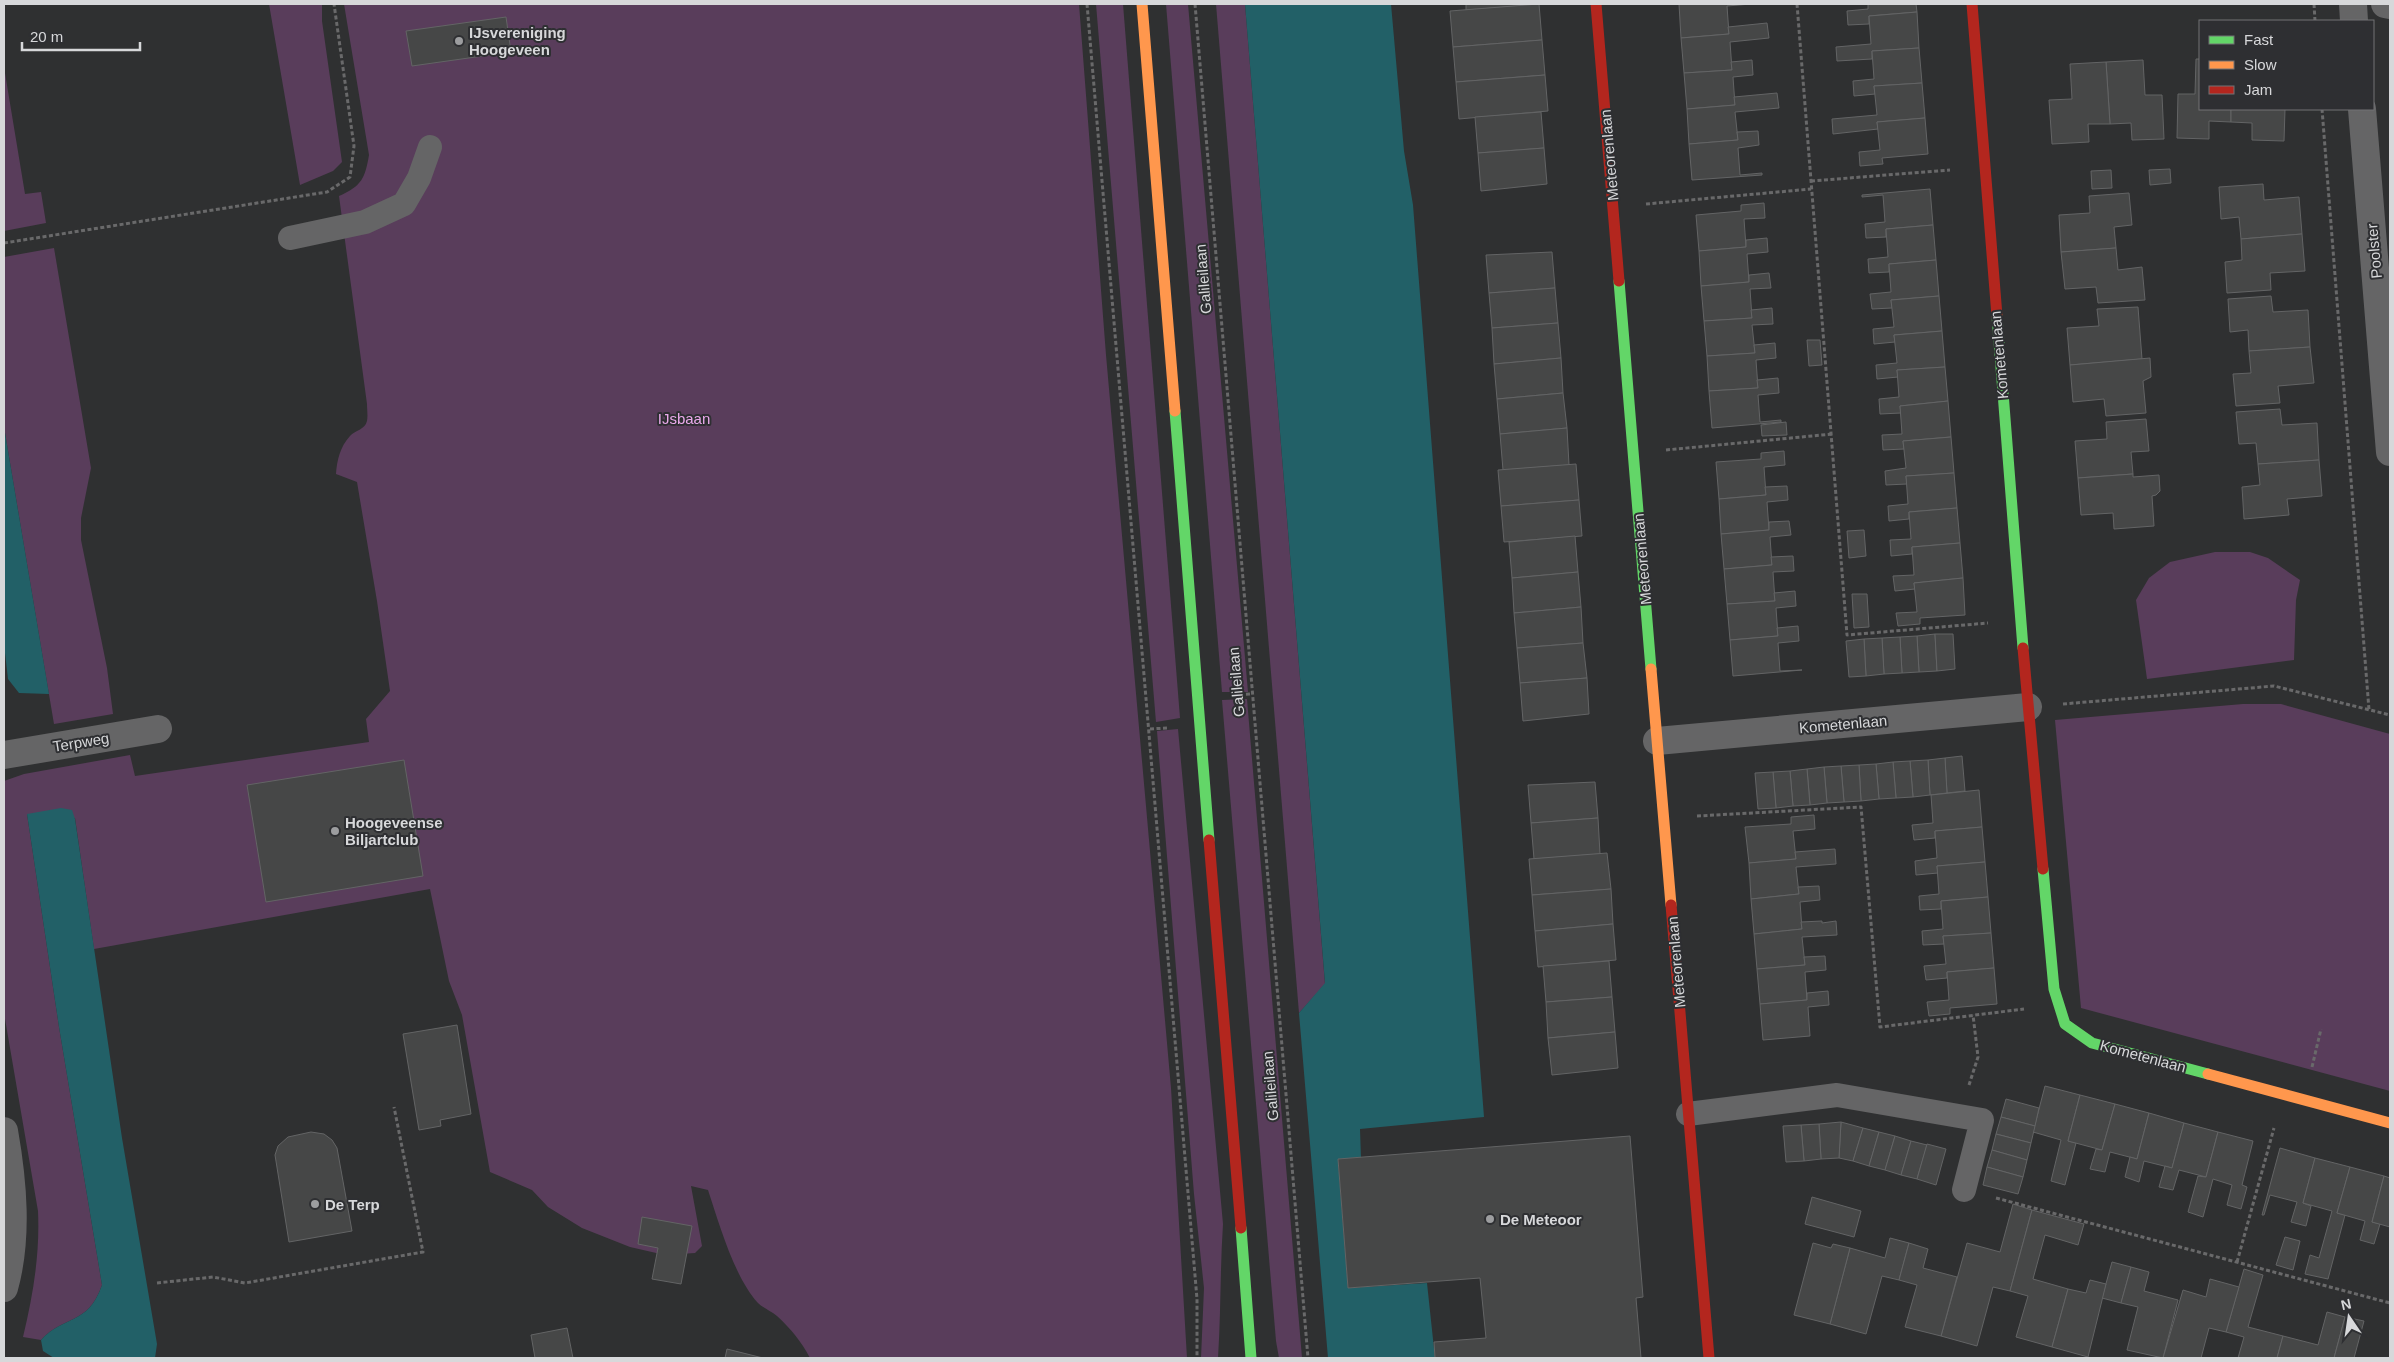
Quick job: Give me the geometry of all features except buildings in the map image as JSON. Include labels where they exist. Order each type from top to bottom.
[{"type":"street","points":[[1142,4],[1251,1358]]},
{"type":"street","name":"Meteorenlaan","points":[[1596,4],[1709,1358]]},
{"type":"street","name":"Kometenlaan","points":[[1972,4],[2028,707],[2054,989],[2065,1024],[2092,1043],[2390,1123]]},
{"type":"street","points":[[2353,4],[2354,20]]},
{"type":"street","points":[[2385,4],[2390,5]]},
{"type":"street","name":"Poolster","points":[[2362,110],[2390,452]]},
{"type":"street","name":"Kometenlaan","points":[[1658,741],[2028,707]]},
{"type":"street","name":"Terpweg","points":[[4,755],[158,729]]},
{"type":"street","points":[[4,1132],[12,1176],[11,1264],[4,1288]]},
{"type":"lane","points":[[290,238],[366,222],[404,204],[419,178],[430,147]]},
{"type":"lane","points":[[1688,1114],[1838,1094],[1982,1120],[1964,1190]]},
{"type":"path","points":[[4,243],[327,192],[350,177],[354,146],[334,4]]},
{"type":"path","points":[[1087,4],[1197,1299],[1196,1358]]},
{"type":"path","name":"Galileilaan","points":[[1195,4],[1308,1358]]},
{"type":"path","points":[[1797,4],[1847,635],[2021,621]]},
{"type":"path","points":[[2314,4],[2315,20]]},
{"type":"path","points":[[2322,110],[2370,710]]},
{"type":"path","points":[[1811,181],[1984,167]]},
{"type":"path","points":[[1613,207],[1812,189]]},
{"type":"path","points":[[1634,453],[1832,434]]},
{"type":"path","points":[[2028,707],[2274,686],[2390,715]]},
{"type":"path","points":[[1664,818],[1861,807],[1880,1027],[2059,1005]]},
{"type":"path","points":[[1959,1116],[1978,1057],[1973,1016]]},
{"type":"path","points":[[2237,1262],[2283,1094]]},
{"type":"path","points":[[158,1283],[213,1277],[245,1283],[423,1252],[394,1107]]},
{"type":"path","points":[[1964,1190],[2390,1303]]},
{"type":"green space","points":[[269,4],[322,4],[322,21],[342,162],[333,171],[300,185]]},
{"type":"green space","name":"IJsbaan","points":[[344,4],[1079,4],[1106,355],[1171,1088],[1187,1358],[810,1358],[787,1326],[777,1316],[758,1303],[749,1292],[728,1249],[708,1190],[691,1186],[702,1246],[695,1253],[665,1255],[630,1247],[582,1228],[548,1207],[532,1190],[490,1172],[462,1015],[449,981],[430,889],[94,949],[75,818],[27,814],[59,1027],[102,1285],[90,1307],[82,1314],[49,1332],[41,1340],[23,1337],[35,1275],[38,1211],[4,1013],[4,781],[24,774],[130,755],[135,776],[369,742],[366,719],[390,691],[357,482],[336,474],[341,449],[352,434],[362,428],[367,421],[367,404],[339,196],[358,185],[366,170],[369,155]]},
{"type":"green space","points":[[1096,4],[1123,4],[1180,718],[1156,722]]},
{"type":"green space","points":[[1166,4],[1188,4],[1248,692],[1222,692]]},
{"type":"green space","points":[[1216,4],[1245,4],[1325,984],[1299,1013]]},
{"type":"green space","points":[[4,67],[25,194],[41,192],[46,223],[4,231]]},
{"type":"green space","points":[[54,248],[91,468],[81,518],[81,540],[107,668],[113,714],[54,724],[4,427],[4,257]]},
{"type":"green space","points":[[2215,552],[2250,552],[2268,558],[2300,580],[2296,600],[2294,660],[2147,679],[2136,600],[2149,578],[2170,562]]},
{"type":"green space","points":[[1247,699],[1302,1358],[1279,1358],[1276,1341],[1222,700]]},
{"type":"green space","points":[[2243,704],[2281,704],[2390,734],[2390,1091],[2081,1008],[2055,720]]},
{"type":"green space","points":[[1178,729],[1223,1224],[1218,1358],[1201,1358],[1204,1288],[1194,1194],[1157,731]]},
{"type":"water","points":[[1245,4],[1391,4],[1404,151],[1413,205],[1484,1117],[1360,1129],[1361,1159],[1338,1160],[1348,1288],[1427,1283],[1435,1358],[1328,1358],[1299,1013],[1325,983]]},
{"type":"water","points":[[4,427],[49,694],[19,693],[8,679],[4,644]]},
{"type":"water","points":[[61,808],[72,810],[75,819],[122,1138],[157,1344],[155,1358],[54,1358],[43,1351],[41,1340],[49,1332],[82,1314],[90,1307],[102,1285],[59,1027],[27,814]]},
{"type":"traffic: fast","points":[[1619,281],[1651,669]]},
{"type":"traffic: fast","points":[[1997,316],[2023,648]]},
{"type":"traffic: fast","points":[[1175,411],[1209,840]]},
{"type":"traffic: fast","points":[[2043,869],[2054,989],[2065,1024],[2092,1043],[2208,1074]]},
{"type":"traffic: fast","points":[[1241,1228],[1251,1358]]},
{"type":"traffic: slow","points":[[1142,4],[1175,411]]},
{"type":"traffic: slow","points":[[1651,669],[1671,905]]},
{"type":"traffic: slow","points":[[2208,1074],[2390,1123]]},
{"type":"traffic: jam","points":[[1596,4],[1619,281]]},
{"type":"traffic: jam","points":[[1972,4],[1997,316]]},
{"type":"traffic: jam","points":[[2023,648],[2043,869]]},
{"type":"traffic: jam","points":[[1209,840],[1241,1228]]},
{"type":"traffic: jam","points":[[1671,905],[1709,1358]]},
{"type":"place","name":"IJsvereniging Hoogeveen","points":[[459,41]]},
{"type":"place","name":"Hoogeveense Biljartclub","points":[[335,831]]},
{"type":"place","name":"De Terp","points":[[315,1204]]},
{"type":"place","name":"De Meteoor","points":[[1490,1219]]}]
